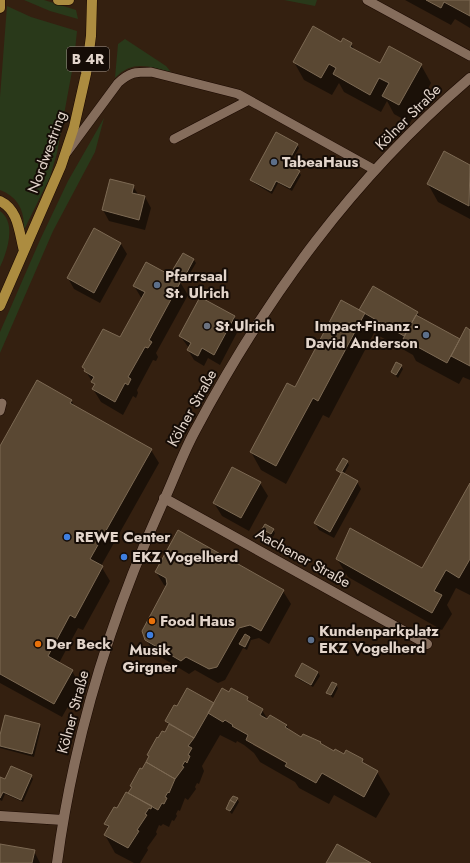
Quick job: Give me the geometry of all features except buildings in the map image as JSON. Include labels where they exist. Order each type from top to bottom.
[{"type":"main road","points":[[0,0],[0,8]]},
{"type":"main road","points":[[58,0],[69,0]]},
{"type":"main road","name":"Nordwestring","points":[[0,306],[65,155],[77,117],[86,74],[91,36],[92,0]]},
{"type":"main road","points":[[0,201],[8,206],[15,216],[24,251]]},
{"type":"street","name":"Kölner Straße","points":[[57,863],[63,820],[81,732],[110,632],[151,526],[195,432],[263,314],[287,278],[337,214],[375,170],[412,131],[470,78]]},
{"type":"street","name":"Aachener Straße","points":[[164,498],[427,644]]},
{"type":"street","points":[[0,816],[63,820]]},
{"type":"lane","points":[[367,0],[470,56]]},
{"type":"lane","points":[[65,155],[118,83],[128,74],[151,72],[238,94],[375,170]]},
{"type":"lane","points":[[174,139],[249,100]]},
{"type":"green space","points":[[24,0],[44,0],[76,10],[78,19],[50,11]]},
{"type":"green space","points":[[284,0],[317,0],[315,6]]},
{"type":"green space","points":[[7,6],[31,17],[77,31],[74,60],[57,153],[50,177],[23,232],[24,225],[20,206],[7,193],[0,190],[0,97]]},
{"type":"green space","points":[[125,39],[166,66],[171,72],[149,67],[135,66],[128,68],[115,78],[118,44]]},
{"type":"green space","points":[[104,118],[95,152],[53,231],[0,353],[0,332],[40,240],[68,181]]},
{"type":"green space","points":[[0,211],[5,216],[8,223],[9,238],[8,246],[0,267]]},
{"type":"place","name":"TabeaHaus","points":[[274,162]]},
{"type":"place","name":"Pfarrsaal St. Ulrich","points":[[157,285]]},
{"type":"place","name":"St.Ulrich","points":[[207,326]]},
{"type":"place","name":"Impact-Finanz - David Anderson","points":[[426,335]]},
{"type":"place","name":"REWE Center","points":[[67,537]]},
{"type":"place","name":"EKZ Vogelherd","points":[[124,557]]},
{"type":"place","name":"Food Haus","points":[[152,621]]},
{"type":"place","name":"Musik Girgner","points":[[150,635]]},
{"type":"place","name":"Kundenparkplatz EKZ Vogelherd","points":[[311,640]]},
{"type":"place","name":"Der Beck","points":[[38,644]]}]
